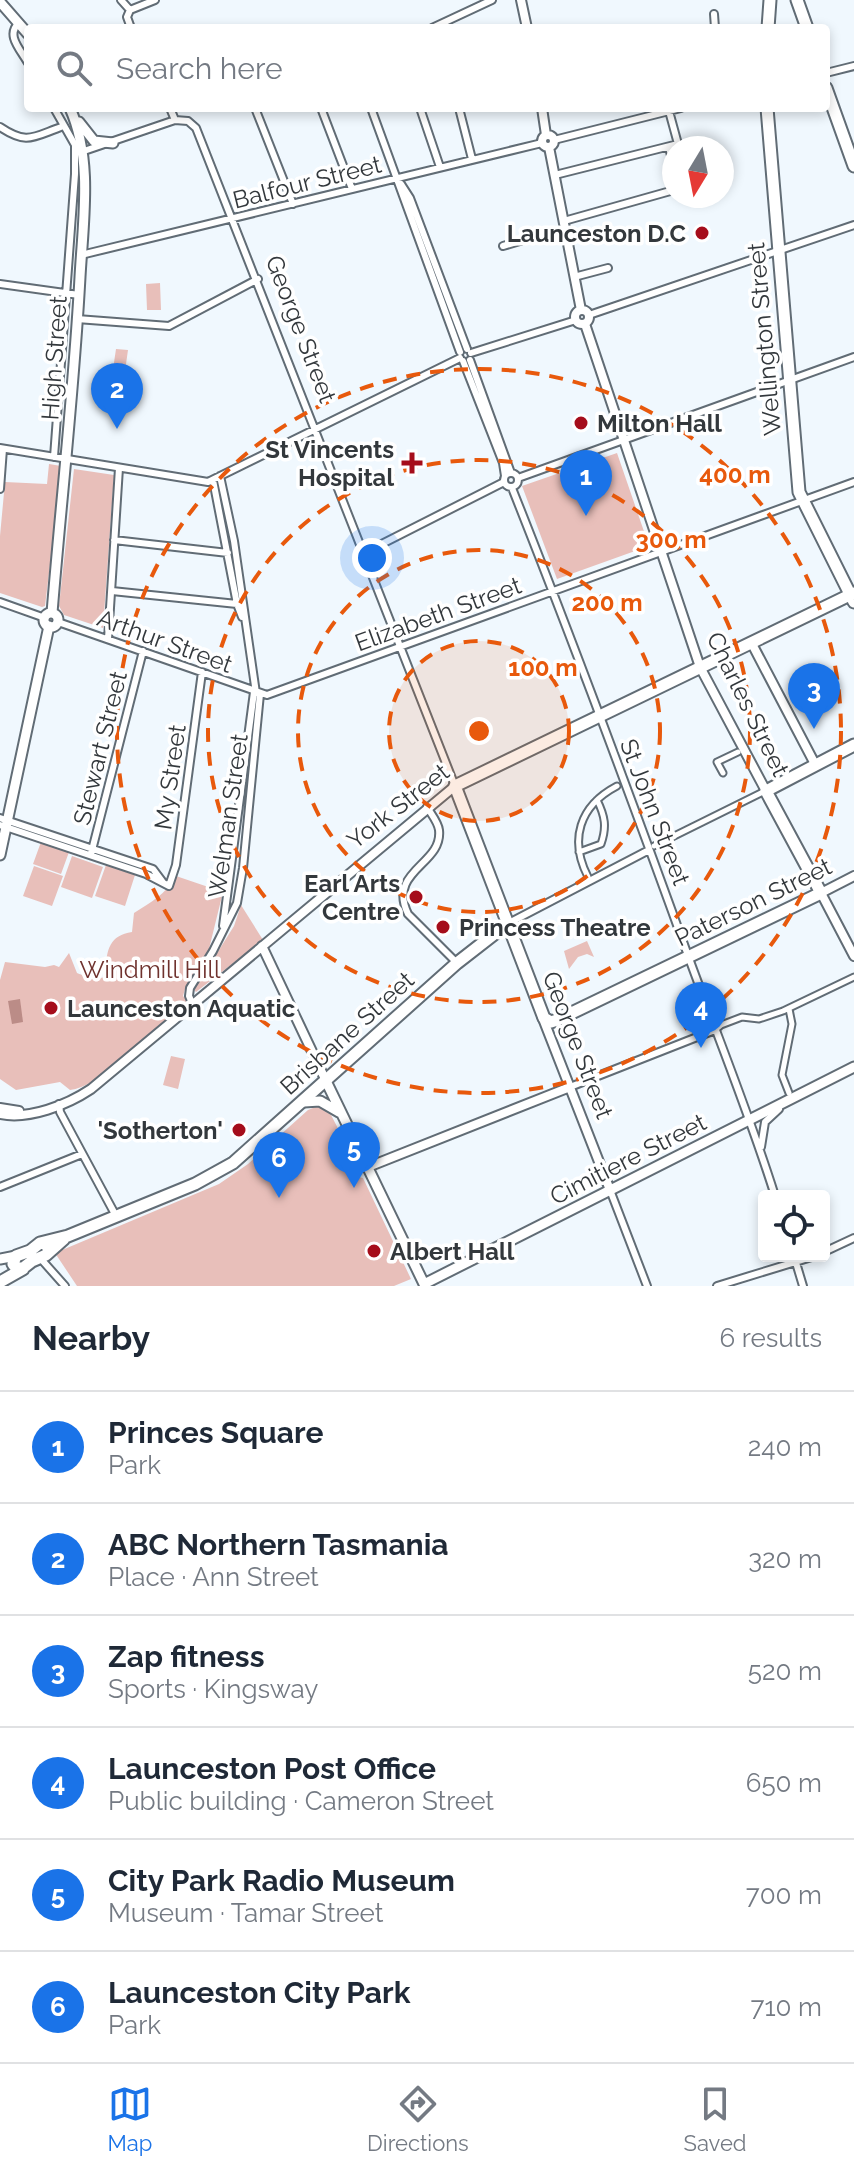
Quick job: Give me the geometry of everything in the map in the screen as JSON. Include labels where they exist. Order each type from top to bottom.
[{"type":"highway","points":[[768,24],[770,0]]},
{"type":"highway","points":[[797,0],[806,24]]},
{"type":"highway","points":[[830,99],[854,166]]},
{"type":"highway","name":"Wellington Street","points":[[767,112],[802,501],[853,596]]},
{"type":"highway","name":"York Street","points":[[455,786],[751,642],[853,596]]},
{"type":"highway","points":[[766,791],[854,745]]},
{"type":"highway","name":"George Street","points":[[455,786],[542,1015]]},
{"type":"highway","name":"Charles Street","points":[[766,791],[821,893]]},
{"type":"highway","name":"Paterson Street","points":[[557,1020],[821,893]]},
{"type":"highway","name":"Brisbane Street","points":[[0,1282],[16,1263],[44,1252],[68,1236],[221,1171],[249,1151],[457,963],[507,924]]},
{"type":"highway","points":[[542,1015],[548,1021],[557,1020]]},
{"type":"main road","points":[[0,1],[24,29]]},
{"type":"main road","points":[[72,112],[94,141],[113,143]]},
{"type":"main road","name":"High Street","points":[[0,855],[51,620],[68,459],[79,295],[84,151],[72,112]]},
{"type":"main road","name":"Cimitiere Street","points":[[423,1285],[751,1120],[788,1097],[854,1067]]},
{"type":"main road","points":[[326,1081],[423,1285]]},
{"type":"main road","points":[[304,1102],[316,1099],[344,1117]]},
{"type":"main road","points":[[0,1261],[16,1263]]},
{"type":"street","points":[[121,0],[130,10]]},
{"type":"street","points":[[130,24],[127,17],[130,10],[155,0]]},
{"type":"street","points":[[441,24],[492,0]]},
{"type":"street","points":[[521,0],[526,24]]},
{"type":"street","points":[[714,14],[715,24]]},
{"type":"street","points":[[19,23],[12,35],[24,56]]},
{"type":"street","points":[[830,72],[854,66]]},
{"type":"street","name":"High Street","points":[[54,457],[75,162],[74,142],[56,112]]},
{"type":"street","points":[[84,151],[175,120],[172,112]]},
{"type":"street","points":[[257,112],[293,204]]},
{"type":"street","points":[[323,112],[352,189]]},
{"type":"street","points":[[373,112],[398,177],[410,198],[426,254],[509,477]]},
{"type":"street","points":[[421,112],[440,167]]},
{"type":"street","points":[[460,112],[472,159]]},
{"type":"street","name":"Charles Street","points":[[543,112],[583,317],[700,667],[766,791]]},
{"type":"street","name":"Balfour Street","points":[[81,255],[665,112]]},
{"type":"street","points":[[669,112],[676,136]]},
{"type":"street","name":"George Street","points":[[175,120],[188,121],[196,128],[455,786]]},
{"type":"street","points":[[0,127],[24,139],[64,126]]},
{"type":"street","points":[[555,175],[662,149]]},
{"type":"street","points":[[564,221],[662,193]]},
{"type":"street","points":[[0,489],[2,448],[199,482],[213,480],[465,356],[854,225]]},
{"type":"street","points":[[503,246],[520,241]]},
{"type":"street","points":[[574,277],[608,268]]},
{"type":"street","points":[[77,319],[169,326],[258,279]]},
{"type":"street","points":[[0,284],[79,295]]},
{"type":"street","points":[[364,553],[509,477],[854,357]]},
{"type":"street","points":[[108,639],[119,468]]},
{"type":"street","name":"Welman Street","points":[[192,1003],[190,988],[235,909],[238,895],[257,693],[234,541],[220,476]]},
{"type":"street","name":"St John Street","points":[[509,477],[516,485],[512,488],[652,848],[715,1030],[751,1120],[773,1190]]},
{"type":"street","name":"Welman Street","points":[[213,480],[237,604],[246,629]]},
{"type":"street","name":"Elizabeth Street","points":[[257,693],[287,688],[854,482]]},
{"type":"street","points":[[114,540],[228,553]]},
{"type":"street","points":[[112,591],[237,604]]},
{"type":"street","name":"Arthur Street","points":[[0,602],[257,693]]},
{"type":"street","points":[[751,642],[815,764]]},
{"type":"street","name":"Stewart Street","points":[[92,852],[143,651]]},
{"type":"street","name":"My Street","points":[[92,852],[157,872],[167,885],[176,865],[202,672]]},
{"type":"street","points":[[723,773],[717,762],[738,752]]},
{"type":"street","name":"York Street","points":[[0,1114],[26,1115],[77,1097],[100,1082],[455,786]]},
{"type":"street","points":[[588,877],[579,852],[578,831],[597,800],[617,786]]},
{"type":"street","points":[[652,848],[766,791]]},
{"type":"street","points":[[579,852],[601,844],[606,825],[597,800]]},
{"type":"street","points":[[427,807],[439,834],[429,856],[406,882],[404,907],[457,963]]},
{"type":"street","points":[[8,823],[92,852]]},
{"type":"street","name":"Brisbane Street","points":[[507,924],[652,848]]},
{"type":"street","name":"Paterson Street","points":[[821,893],[854,876]]},
{"type":"street","name":"Charles Street","points":[[821,893],[854,956]]},
{"type":"street","points":[[262,946],[326,1081]]},
{"type":"street","points":[[368,1167],[742,1017],[759,1019],[789,1009],[854,977]]},
{"type":"street","points":[[760,1150],[765,1122],[788,1097],[782,1075],[792,1024],[789,1009]]},
{"type":"street","name":"George Street","points":[[542,1015],[647,1286]]},
{"type":"street","points":[[551,1039],[557,1020]]},
{"type":"street","points":[[59,1104],[60,1112],[116,1216]]},
{"type":"street","name":"York Street","points":[[0,1108],[22,1111],[59,1104]]},
{"type":"street","points":[[0,1187],[82,1154]]},
{"type":"street","points":[[830,1249],[854,1238]]},
{"type":"street","points":[[44,1252],[65,1286]]},
{"type":"street","points":[[44,1252],[43,1261],[57,1275]]},
{"type":"street","points":[[717,1286],[789,1262]]},
{"type":"street","points":[[796,1262],[803,1286]]},
{"type":"green space","points":[[160,283],[161,310],[147,310],[146,284]]},
{"type":"green space","points":[[116,349],[128,350],[124,378],[112,376]]},
{"type":"green space","points":[[617,453],[649,546],[557,579],[522,486]]},
{"type":"green space","points":[[49,464],[61,466],[61,473],[45,606],[42,607],[0,593],[0,536],[5,482],[47,484]]},
{"type":"green space","points":[[74,469],[114,475],[103,628],[64,615],[59,606]]},
{"type":"green space","points":[[41,842],[69,852],[61,874],[33,864]]},
{"type":"green space","points":[[72,856],[103,867],[92,898],[61,887]]},
{"type":"green space","points":[[106,865],[135,875],[125,906],[95,896]]},
{"type":"green space","points":[[34,866],[63,876],[52,906],[23,896]]},
{"type":"green space","name":"Windmill Hill","points":[[176,876],[223,892],[209,949],[185,989],[183,996],[188,1002],[115,1067],[84,1086],[70,1090],[60,1082],[16,1090],[0,1079],[0,980],[5,962],[59,967],[69,953],[77,973],[94,978],[106,976],[109,974],[106,970],[108,950],[114,940],[132,932],[134,913],[162,893]]},
{"type":"green space","points":[[241,905],[263,940],[196,992],[194,990],[234,926]]},
{"type":"green space","points":[[587,941],[594,957],[587,954],[578,957],[569,969],[564,951]]},
{"type":"green space","points":[[171,1056],[185,1059],[178,1089],[163,1085]]},
{"type":"green space","points":[[318,1106],[331,1115],[355,1161],[351,1168],[354,1176],[363,1178],[411,1279],[394,1286],[77,1286],[55,1253],[219,1184],[248,1164],[308,1110]]},
{"type":"shaded area","points":[[20,999],[23,1022],[12,1024],[8,1001]]},
{"type":"place","name":"Launceston D.C","points":[[702,233]]},
{"type":"place","name":"Milton Hall","points":[[581,423]]},
{"type":"place","name":"ABC Northern Tasmania","points":[[117,429]]},
{"type":"place","name":"St Vincents Hospital","points":[[412,463]]},
{"type":"place","name":"Princes Square","points":[[586,516]]},
{"type":"place","name":"Zap fitness","points":[[814,729]]},
{"type":"place","name":"Earl Arts Centre","points":[[416,897]]},
{"type":"place","name":"Princess Theatre","points":[[443,927]]},
{"type":"place","name":"Launceston Aquatic","points":[[51,1008]]},
{"type":"place","name":"Launceston Post Office","points":[[701,1048]]},
{"type":"place","name":"'Sotherton'","points":[[239,1130]]},
{"type":"place","name":"City Park Radio Museum","points":[[354,1188]]},
{"type":"place","name":"Launceston City Park","points":[[279,1198]]},
{"type":"place","name":"Albert Hall","points":[[374,1251]]}]
